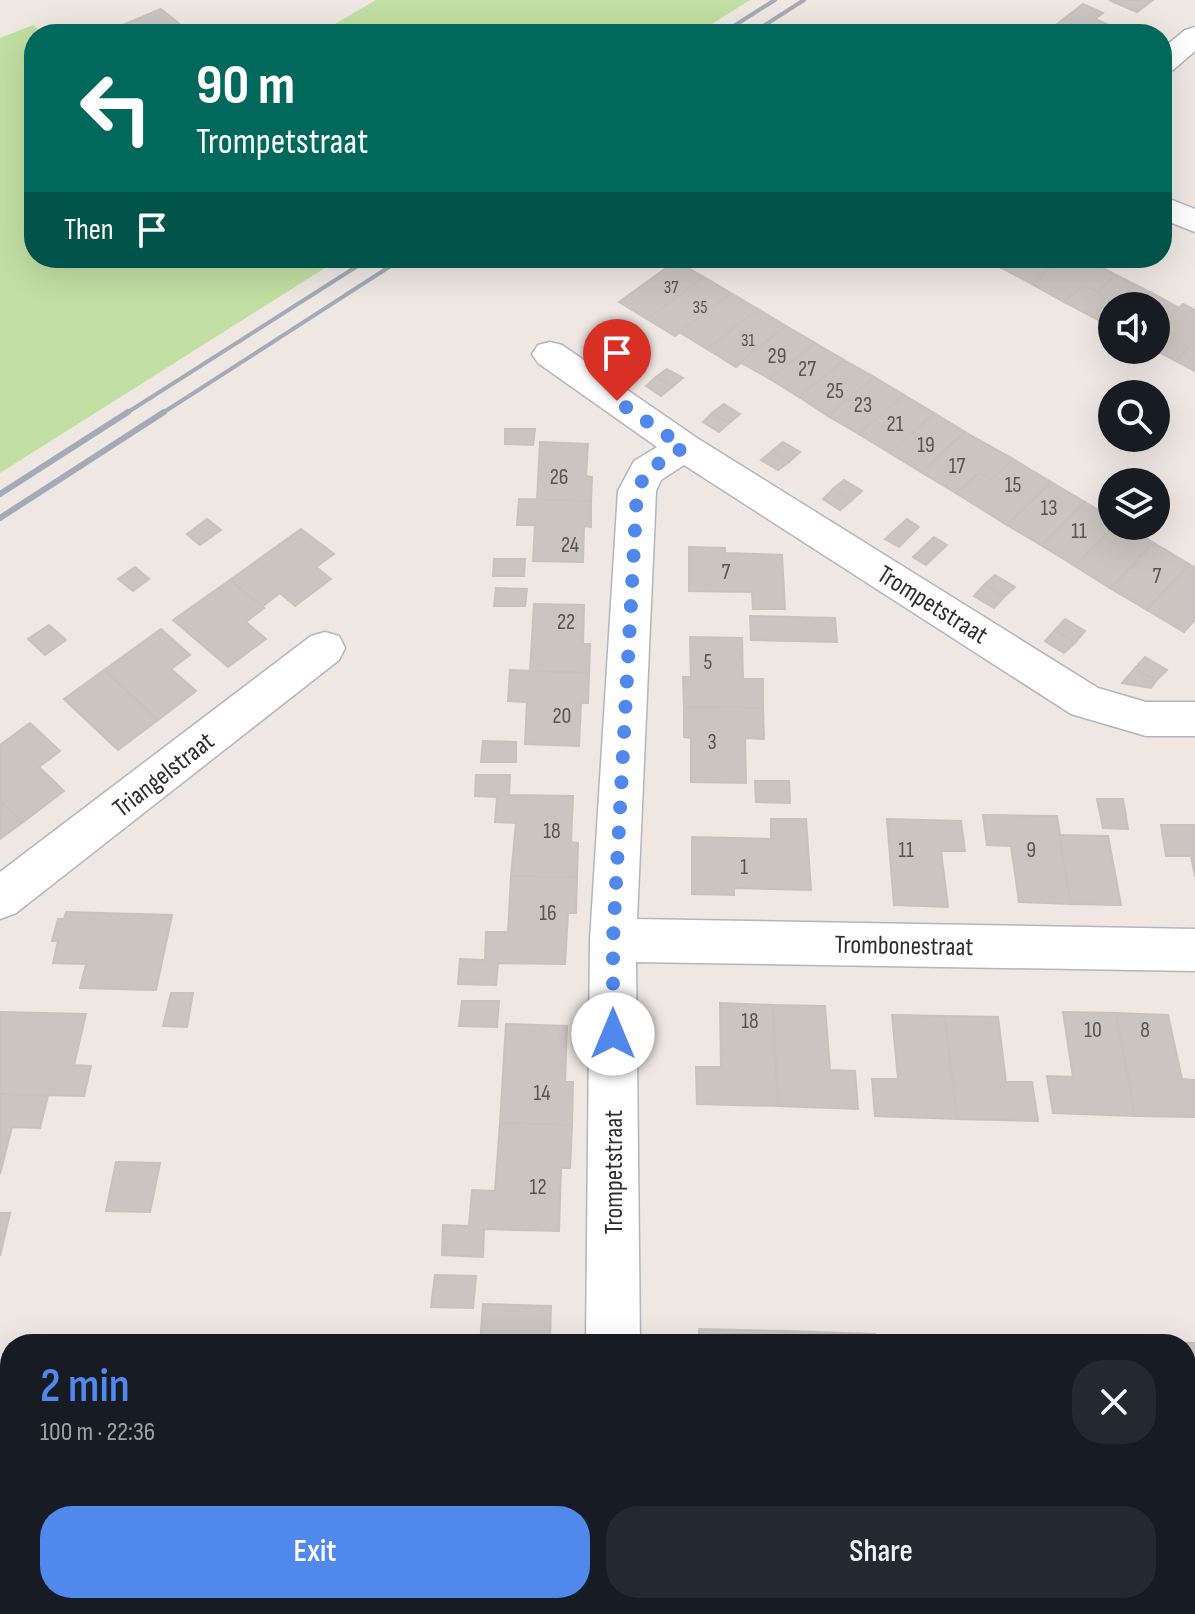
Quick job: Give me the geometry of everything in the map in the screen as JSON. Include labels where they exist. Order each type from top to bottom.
[{"type":"street","points":[[1172,56],[1195,36]]},
{"type":"street","points":[[1172,211],[1195,222]]},
{"type":"street","name":"Trompetstraat","points":[[550,354],[684,447],[1086,702],[1146,719],[1195,719]]},
{"type":"street","name":"Trompetstraat","points":[[613,1334],[613,940],[637,491],[647,471],[684,447]]},
{"type":"street","name":"Triangelstraat","points":[[0,899],[325,648]]},
{"type":"street","name":"Trombonestraat","points":[[613,940],[1195,950]]},
{"type":"green space","points":[[376,0],[750,0],[712,24],[335,24]]},
{"type":"green space","points":[[24,29],[24,268],[325,268],[0,473],[0,38]]},
{"type":"building","points":[[1109,0],[1153,0],[1137,12]]},
{"type":"building","points":[[1083,4],[1103,13],[1095,19],[1106,24],[1057,24]]},
{"type":"building","points":[[161,9],[180,24],[125,24]]},
{"type":"building","points":[[666,268],[688,268],[704,277],[647,319],[619,302]]},
{"type":"building","points":[[1002,268],[1050,268],[1032,284]]},
{"type":"building","points":[[1050,268],[1103,268],[1116,275],[1098,292],[1083,285],[1064,302],[1032,284]]},
{"type":"building","points":[[1116,275],[1150,292],[1098,292]]},
{"type":"building","points":[[704,277],[731,293],[675,336],[647,319]]},
{"type":"building","points":[[1083,285],[1098,292],[1098,320],[1064,302]]},
{"type":"building","points":[[731,293],[758,309],[707,349],[679,332]]},
{"type":"building","points":[[1170,303],[1181,309],[1170,319]]},
{"type":"building","points":[[1183,304],[1195,310],[1195,342],[1176,361],[1170,358],[1170,317]]},
{"type":"building","points":[[758,309],[786,326],[736,367],[707,349]]},
{"type":"building","points":[[786,326],[815,343],[770,379],[740,362]]},
{"type":"building","points":[[613,334],[627,344],[617,352],[601,343]]},
{"type":"building","points":[[1195,342],[1195,371],[1176,361]]},
{"type":"building","points":[[601,343],[617,352],[606,360],[591,351]]},
{"type":"building","points":[[815,343],[844,360],[799,397],[770,379]]},
{"type":"building","points":[[844,360],[874,377],[828,416],[799,397]]},
{"type":"building","points":[[667,369],[683,378],[672,387],[656,377]]},
{"type":"building","points":[[656,377],[672,387],[661,396],[646,386]]},
{"type":"building","points":[[874,377],[904,395],[859,434],[828,416]]},
{"type":"building","points":[[904,395],[934,413],[890,453],[859,434]]},
{"type":"building","points":[[724,404],[740,414],[729,423],[712,413]]},
{"type":"building","points":[[712,413],[729,423],[719,432],[703,422]]},
{"type":"building","points":[[934,413],[965,432],[921,472],[890,453]]},
{"type":"building","points":[[505,429],[535,429],[533,445],[505,444]]},
{"type":"building","points":[[965,432],[1013,459],[991,480],[979,473],[956,493],[921,472]]},
{"type":"building","points":[[540,442],[588,444],[586,476],[592,477],[591,501],[537,500]]},
{"type":"building","points":[[783,442],[800,452],[789,462],[772,451]]},
{"type":"building","points":[[772,451],[789,462],[778,470],[761,460]]},
{"type":"building","points":[[1013,459],[1051,482],[1007,525],[956,493],[979,473],[991,480]]},
{"type":"building","points":[[844,480],[862,491],[851,501],[833,489]]},
{"type":"building","points":[[1051,482],[1085,502],[1041,545],[1007,525]]},
{"type":"building","points":[[833,489],[851,501],[840,510],[823,499]]},
{"type":"building","points":[[519,499],[591,501],[591,527],[584,526],[583,562],[533,561],[535,525],[517,525]]},
{"type":"building","points":[[1085,502],[1098,510],[1098,540],[1101,540],[1075,566],[1041,545]]},
{"type":"building","points":[[207,519],[221,530],[200,545],[187,534]]},
{"type":"building","points":[[907,519],[919,527],[899,547],[885,539]]},
{"type":"building","points":[[301,529],[334,554],[316,567],[331,579],[295,606],[280,593],[262,607],[230,580]]},
{"type":"building","points":[[934,537],[947,545],[926,565],[913,557]]},
{"type":"building","points":[[1101,540],[1149,540],[1154,543],[1110,588],[1075,566]]},
{"type":"building","points":[[1154,543],[1189,564],[1147,610],[1110,588]]},
{"type":"building","points":[[689,547],[725,548],[725,553],[782,555],[785,609],[753,609],[752,592],[689,591]]},
{"type":"building","points":[[494,559],[525,559],[524,576],[493,576]]},
{"type":"building","points":[[1189,564],[1195,568],[1195,620],[1184,632],[1147,610]]},
{"type":"building","points":[[135,567],[149,579],[133,591],[118,579]]},
{"type":"building","points":[[995,575],[1015,587],[1004,597],[984,585]]},
{"type":"building","points":[[230,580],[264,608],[246,622],[266,639],[228,667],[173,620]]},
{"type":"building","points":[[984,585],[1004,597],[994,608],[974,596]]},
{"type":"building","points":[[496,588],[527,589],[525,606],[494,606]]},
{"type":"building","points":[[534,604],[584,605],[583,644],[590,644],[589,673],[530,672]]},
{"type":"building","points":[[750,616],[835,618],[837,642],[751,640]]},
{"type":"building","points":[[1065,619],[1085,631],[1075,643],[1055,630]]},
{"type":"building","points":[[49,625],[66,640],[45,655],[28,639]]},
{"type":"building","points":[[161,629],[190,655],[171,669],[196,691],[158,720],[104,670]]},
{"type":"building","points":[[1055,630],[1075,643],[1064,653],[1045,641]]},
{"type":"building","points":[[690,637],[742,638],[743,679],[763,679],[763,708],[684,707],[683,677],[691,677]]},
{"type":"building","points":[[1145,657],[1167,670],[1156,681],[1135,668]]},
{"type":"building","points":[[1135,668],[1156,681],[1151,688],[1122,683]]},
{"type":"building","points":[[104,670],[158,720],[118,750],[64,699]]},
{"type":"building","points":[[510,670],[589,673],[588,703],[581,703],[579,746],[525,744],[527,702],[508,701]]},
{"type":"building","points":[[684,707],[763,708],[764,739],[745,738],[746,783],[691,782],[691,738],[684,737]]},
{"type":"building","points":[[30,723],[60,751],[39,767],[64,791],[22,823],[0,801],[0,745]]},
{"type":"building","points":[[483,741],[516,742],[516,762],[481,762]]},
{"type":"building","points":[[476,775],[510,775],[509,795],[573,796],[571,842],[578,843],[577,877],[511,876],[516,823],[495,822],[497,797],[475,796]]},
{"type":"building","points":[[755,781],[789,781],[790,803],[756,802]]},
{"type":"building","points":[[1097,799],[1123,799],[1128,829],[1103,828]]},
{"type":"building","points":[[0,801],[22,823],[0,839]]},
{"type":"building","points":[[983,815],[1057,816],[1071,904],[1019,902],[1011,846],[987,845]]},
{"type":"building","points":[[771,819],[806,819],[811,890],[734,888],[734,895],[692,894],[692,837],[771,839]]},
{"type":"building","points":[[887,819],[961,821],[965,851],[941,851],[948,907],[894,905]]},
{"type":"building","points":[[1161,825],[1195,825],[1195,876],[1191,856],[1166,856]]},
{"type":"building","points":[[1059,835],[1108,836],[1121,905],[1071,904]]},
{"type":"building","points":[[511,876],[577,877],[576,913],[568,913],[565,964],[498,963],[496,985],[458,984],[460,959],[485,960],[486,932],[508,932]]},
{"type":"building","points":[[66,912],[172,915],[156,990],[80,988],[86,964],[53,963],[58,941],[52,941],[58,919],[64,919]]},
{"type":"building","points":[[171,993],[193,993],[187,1027],[163,1026]]},
{"type":"building","points":[[462,1001],[499,1001],[497,1027],[459,1026]]},
{"type":"building","points":[[720,1003],[773,1005],[778,1106],[697,1104],[696,1067],[721,1067]]},
{"type":"building","points":[[773,1005],[825,1006],[830,1070],[855,1071],[858,1109],[778,1106]]},
{"type":"building","points":[[0,1012],[86,1014],[74,1065],[91,1066],[84,1096],[0,1094]]},
{"type":"building","points":[[1063,1012],[1116,1013],[1135,1116],[1053,1113],[1047,1076],[1073,1077]]},
{"type":"building","points":[[1116,1013],[1168,1015],[1182,1079],[1195,1080],[1195,1117],[1135,1116]]},
{"type":"building","points":[[892,1015],[945,1016],[957,1119],[875,1116],[872,1079],[898,1079]]},
{"type":"building","points":[[945,1016],[998,1017],[1006,1082],[1032,1082],[1038,1121],[957,1119]]},
{"type":"building","points":[[506,1024],[567,1026],[565,1082],[573,1082],[572,1125],[500,1123]]},
{"type":"building","points":[[0,1094],[48,1096],[40,1128],[12,1127],[0,1174]]},
{"type":"building","points":[[500,1123],[572,1125],[570,1168],[561,1168],[559,1231],[484,1229],[483,1257],[442,1255],[443,1225],[469,1226],[472,1190],[495,1191]]},
{"type":"building","points":[[116,1162],[160,1163],[150,1212],[106,1211]]},
{"type":"building","points":[[0,1213],[10,1213],[0,1256]]},
{"type":"building","points":[[435,1275],[476,1276],[473,1308],[431,1307]]},
{"type":"building","points":[[483,1304],[551,1306],[550,1334],[481,1334]]},
{"type":"building","points":[[699,1329],[787,1331],[787,1334],[699,1334]]},
{"type":"building","points":[[787,1331],[875,1334],[787,1334]]},
{"type":"railway","points":[[737,24],[775,0]]},
{"type":"railway","points":[[767,24],[804,0]]},
{"type":"railway","points":[[125,414],[354,268]]},
{"type":"railway","points":[[161,414],[387,268]]},
{"type":"railway","points":[[0,494],[128,412]]},
{"type":"railway","points":[[0,518],[164,412]]},
{"type":"route","points":[[613,1034],[613,940],[637,491],[647,471],[684,447],[617,401]]}]
